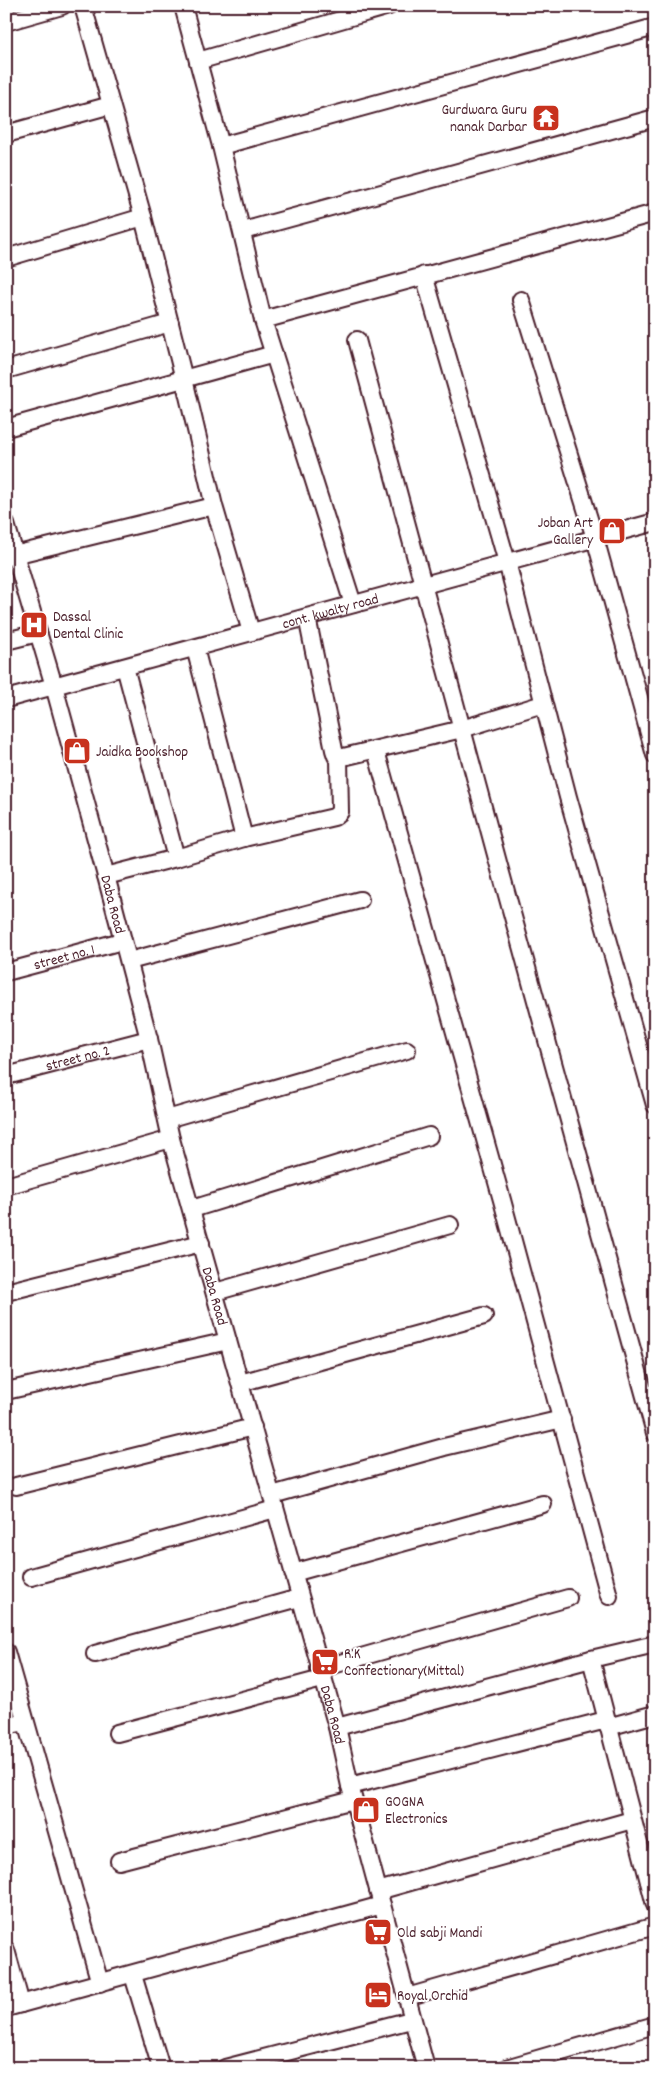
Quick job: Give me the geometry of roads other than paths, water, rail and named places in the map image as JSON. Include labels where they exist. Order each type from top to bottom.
[{"type":"street","points":[[6,22],[62,6]]},
{"type":"street","points":[[82,6],[143,217],[214,506],[251,632]]},
{"type":"street","points":[[183,6],[221,146],[263,320],[353,604]]},
{"type":"street","points":[[198,61],[389,6]]},
{"type":"street","points":[[221,146],[655,27]]},
{"type":"street","points":[[6,134],[111,105]]},
{"type":"street","points":[[242,231],[655,118]]},
{"type":"street","points":[[263,320],[655,214]]},
{"type":"street","points":[[6,258],[143,217]]},
{"type":"street","points":[[424,275],[507,562],[543,704],[655,1104]]},
{"type":"street","points":[[521,300],[594,538],[655,755]]},
{"type":"street","points":[[6,370],[170,322]]},
{"type":"street","points":[[357,340],[655,1432]]},
{"type":"street","points":[[6,428],[274,354]]},
{"type":"street","points":[[11,556],[214,506]]},
{"type":"street","name":"cont. kwalty road","points":[[6,699],[655,522]]},
{"type":"street","name":"Daba Road","points":[[6,524],[11,556],[54,686],[106,876],[149,1039],[171,1139],[299,1598],[337,1727],[352,1793],[407,1997],[411,2020],[426,2068]]},
{"type":"street","points":[[106,876],[244,838],[338,815],[341,808],[339,758],[334,750],[307,617]]},
{"type":"street","points":[[6,641],[38,633]]},
{"type":"street","points":[[194,648],[244,838]]},
{"type":"street","points":[[125,666],[176,858]]},
{"type":"street","points":[[339,758],[376,751],[462,729],[543,704]]},
{"type":"street","points":[[376,751],[562,1419],[609,1596]]},
{"type":"street","points":[[129,961],[360,900]]},
{"type":"street","name":"street no. 1","points":[[6,972],[122,941]]},
{"type":"street","name":"street no. 2","points":[[6,1076],[149,1039]]},
{"type":"street","points":[[167,1119],[406,1050]]},
{"type":"street","points":[[192,1209],[429,1136]]},
{"type":"street","points":[[6,1186],[171,1139]]},
{"type":"street","points":[[214,1292],[450,1225]]},
{"type":"street","points":[[6,1292],[201,1243]]},
{"type":"street","points":[[240,1383],[484,1316]]},
{"type":"street","points":[[6,1391],[228,1341]]},
{"type":"street","points":[[31,1578],[444,1447],[562,1419]]},
{"type":"street","points":[[16,1486],[252,1427]]},
{"type":"street","points":[[293,1573],[543,1504]]},
{"type":"street","points":[[95,1654],[299,1598]]},
{"type":"street","points":[[117,1732],[321,1674],[568,1598]]},
{"type":"street","points":[[337,1727],[655,1644]]},
{"type":"street","points":[[6,1652],[100,1983]]},
{"type":"street","points":[[591,1660],[632,1820],[651,1872],[655,1904]]},
{"type":"street","points":[[120,1861],[352,1793],[607,1724],[655,1714]]},
{"type":"street","points":[[6,1726],[25,1722]]},
{"type":"street","points":[[6,1950],[14,2006],[133,1975],[632,1820]]},
{"type":"street","points":[[407,1997],[655,1926]]},
{"type":"street","points":[[133,1975],[161,2068]]},
{"type":"street","points":[[225,2068],[411,2020]]},
{"type":"street","points":[[506,2068],[655,2025]]},
{"type":"place","name":"Gurdwara Guru nanak Darbar","points":[[546,118]]},
{"type":"place","name":"Joban Art Gallery","points":[[612,531]]},
{"type":"place","name":"Dassal Dental Clinic","points":[[34,625]]},
{"type":"place","name":"Jaidka Bookshop","points":[[77,751]]},
{"type":"place","name":"R.K Confectionary(Mittal)","points":[[325,1662]]},
{"type":"place","name":"GOGNA Electronics","points":[[366,1810]]},
{"type":"place","name":"Old sabji Mandi","points":[[378,1932]]},
{"type":"place","name":"Royal Orchid","points":[[378,1995]]}]
